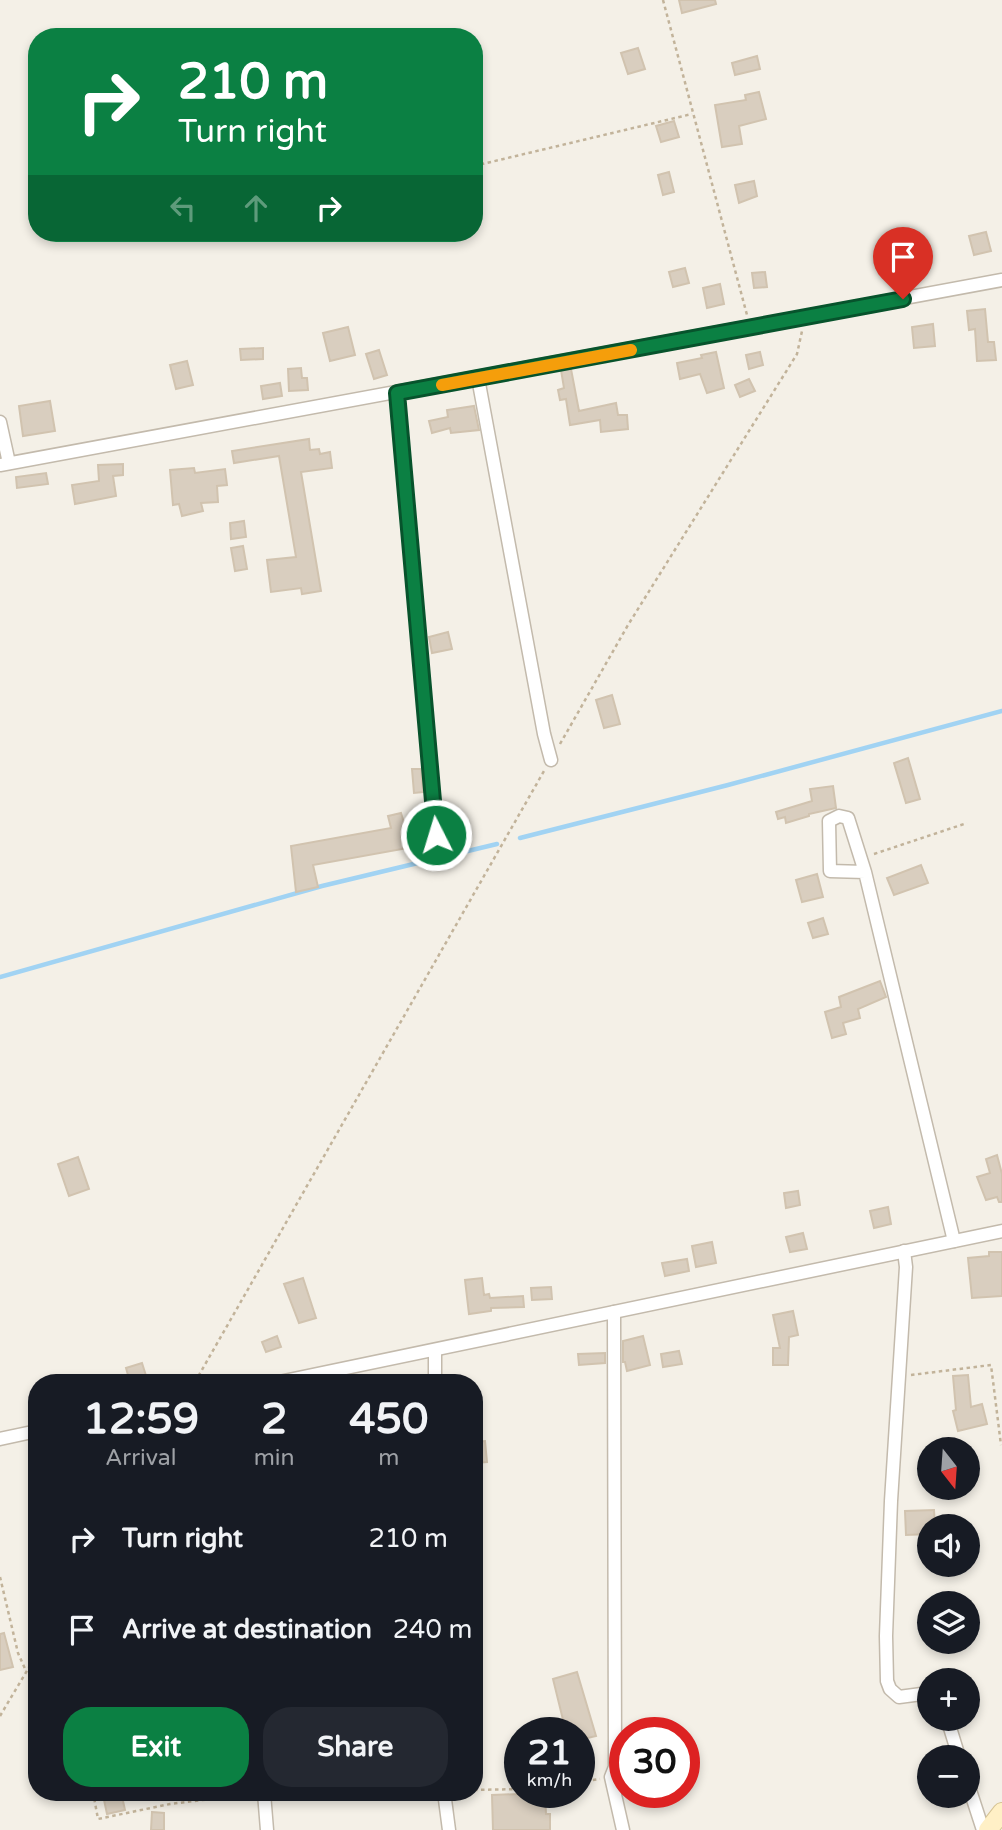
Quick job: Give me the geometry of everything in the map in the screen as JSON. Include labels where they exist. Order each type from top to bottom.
[{"type":"main road","points":[[988,1830],[1002,1812]]},
{"type":"street","points":[[0,422],[4,464],[1002,280]]},
{"type":"street","points":[[478,378],[541,720],[551,760]]},
{"type":"street","points":[[397,393],[436,835]]},
{"type":"street","points":[[865,872],[830,871],[829,821],[839,816],[848,818],[862,859],[954,1241]]},
{"type":"street","points":[[318,1374],[1002,1231]]},
{"type":"street","points":[[904,1251],[906,1267],[887,1622],[887,1681],[890,1689],[900,1697],[917,1695]]},
{"type":"street","points":[[614,1312],[615,1717]]},
{"type":"street","points":[[435,1350],[435,1374]]},
{"type":"street","points":[[0,1438],[28,1433]]},
{"type":"street","points":[[265,1801],[267,1830]]},
{"type":"street","points":[[445,1801],[449,1830]]},
{"type":"street","points":[[618,1808],[623,1830]]},
{"type":"street","points":[[976,1808],[983,1830]]},
{"type":"path","points":[[663,0],[751,328]]},
{"type":"path","points":[[483,164],[694,114]]},
{"type":"path","points":[[200,1374],[628,625],[797,354],[805,318]]},
{"type":"path","points":[[862,859],[967,823]]},
{"type":"path","points":[[899,1377],[991,1365],[1000,1445]]},
{"type":"path","points":[[0,1577],[18,1653],[26,1671]]},
{"type":"path","points":[[0,1717],[28,1668]]},
{"type":"path","points":[[483,1790],[504,1789]]},
{"type":"path","points":[[95,1801],[98,1819],[196,1801]]},
{"type":"building","points":[[679,0],[715,0],[716,4],[682,13]]},
{"type":"building","points":[[638,48],[645,69],[628,74],[621,53]]},
{"type":"building","points":[[757,56],[760,69],[735,75],[732,63]]},
{"type":"building","points":[[759,92],[766,119],[739,126],[742,144],[722,147],[715,105],[746,100],[745,95]]},
{"type":"building","points":[[674,121],[679,137],[661,142],[656,126]]},
{"type":"building","points":[[669,172],[674,192],[663,195],[658,175]]},
{"type":"building","points":[[754,181],[757,196],[739,203],[735,185]]},
{"type":"building","points":[[986,232],[991,251],[974,255],[969,236]]},
{"type":"building","points":[[914,249],[917,266],[898,270],[894,253]]},
{"type":"building","points":[[685,268],[689,283],[673,287],[669,272]]},
{"type":"building","points":[[765,272],[767,287],[754,288],[752,273]]},
{"type":"building","points":[[720,284],[724,304],[707,308],[703,288]]},
{"type":"building","points":[[985,309],[988,342],[994,342],[996,360],[977,361],[975,329],[969,330],[967,311]]},
{"type":"building","points":[[933,324],[935,346],[914,348],[912,327]]},
{"type":"building","points":[[348,327],[355,355],[330,361],[323,333]]},
{"type":"building","points":[[263,348],[263,359],[241,360],[240,349]]},
{"type":"building","points":[[379,350],[387,375],[374,379],[366,354]]},
{"type":"building","points":[[716,352],[724,388],[707,393],[700,374],[680,379],[677,363]]},
{"type":"building","points":[[760,352],[763,365],[749,369],[746,355]]},
{"type":"building","points":[[187,361],[193,385],[176,389],[170,365]]},
{"type":"building","points":[[301,368],[302,378],[307,378],[308,390],[289,391],[288,369]]},
{"type":"building","points":[[571,369],[579,411],[616,403],[618,415],[627,415],[628,429],[601,432],[600,420],[570,425],[566,399],[560,400],[558,390],[564,388],[561,370]]},
{"type":"building","points":[[749,379],[755,391],[740,397],[735,385]]},
{"type":"building","points":[[280,383],[282,396],[263,399],[261,386]]},
{"type":"building","points":[[50,401],[55,431],[23,436],[19,406]]},
{"type":"building","points":[[474,406],[479,430],[451,433],[450,428],[432,433],[429,421],[448,417],[447,410]]},
{"type":"building","points":[[309,439],[310,450],[319,449],[320,454],[330,452],[332,468],[301,472],[321,591],[302,594],[301,588],[271,592],[267,560],[296,557],[279,456],[234,463],[232,451]]},
{"type":"building","points":[[123,464],[123,475],[113,476],[116,496],[75,504],[72,485],[99,481],[98,465]]},
{"type":"building","points":[[194,468],[195,473],[225,469],[227,485],[217,486],[218,502],[201,503],[203,511],[182,516],[179,504],[173,505],[170,470]]},
{"type":"building","points":[[46,473],[48,484],[17,488],[16,477]]},
{"type":"building","points":[[244,521],[246,537],[231,539],[230,523]]},
{"type":"building","points":[[243,546],[247,569],[235,571],[231,548]]},
{"type":"building","points":[[448,632],[452,649],[432,653],[429,637]]},
{"type":"building","points":[[612,695],[620,724],[604,728],[596,700]]},
{"type":"building","points":[[908,758],[920,799],[906,803],[894,763]]},
{"type":"building","points":[[412,769],[421,769],[423,792],[414,793]]},
{"type":"building","points":[[833,786],[836,808],[786,823],[785,817],[778,819],[776,812],[812,801],[810,789]]},
{"type":"building","points":[[401,813],[405,826],[426,822],[430,844],[313,865],[318,887],[296,892],[291,846],[391,828],[388,816]]},
{"type":"building","points":[[921,865],[928,883],[894,895],[887,878]]},
{"type":"building","points":[[817,874],[823,897],[802,902],[796,880]]},
{"type":"building","points":[[823,918],[828,934],[813,938],[808,923]]},
{"type":"building","points":[[880,981],[886,997],[858,1009],[860,1018],[843,1023],[846,1034],[832,1038],[825,1012],[841,1007],[839,997]]},
{"type":"building","points":[[997,1155],[1002,1174],[1002,1202],[999,1202],[997,1197],[986,1200],[977,1177],[990,1173],[986,1159]]},
{"type":"building","points":[[78,1157],[89,1189],[69,1196],[58,1164]]},
{"type":"building","points":[[798,1191],[800,1205],[786,1208],[784,1193]]},
{"type":"building","points":[[888,1207],[891,1224],[874,1228],[870,1211]]},
{"type":"building","points":[[803,1233],[807,1249],[790,1252],[786,1237]]},
{"type":"building","points":[[712,1242],[716,1263],[696,1267],[692,1246]]},
{"type":"building","points":[[989,1252],[1002,1252],[1002,1296],[972,1298],[968,1258],[989,1256]]},
{"type":"building","points":[[687,1259],[689,1271],[665,1276],[662,1263]]},
{"type":"building","points":[[303,1278],[316,1318],[299,1323],[284,1284]]},
{"type":"building","points":[[482,1278],[484,1295],[489,1294],[490,1298],[523,1296],[524,1307],[491,1308],[491,1311],[469,1314],[465,1280]]},
{"type":"building","points":[[551,1287],[552,1299],[532,1300],[531,1288]]},
{"type":"building","points":[[793,1311],[798,1335],[789,1337],[788,1365],[773,1365],[773,1348],[780,1348],[773,1315]]},
{"type":"building","points":[[277,1336],[281,1347],[266,1352],[262,1342]]},
{"type":"building","points":[[643,1336],[650,1365],[627,1371],[623,1362],[623,1341]]},
{"type":"building","points":[[679,1351],[682,1364],[663,1367],[661,1354]]},
{"type":"building","points":[[605,1353],[605,1363],[579,1365],[578,1354]]},
{"type":"building","points":[[142,1363],[145,1374],[128,1374],[126,1368]]},
{"type":"building","points":[[968,1375],[971,1407],[982,1404],[987,1424],[958,1431],[953,1411],[956,1410],[953,1376]]},
{"type":"building","points":[[485,1441],[487,1462],[483,1462]]},
{"type":"building","points":[[934,1510],[934,1514],[917,1514],[917,1535],[906,1535],[905,1511]]},
{"type":"building","points":[[4,1633],[13,1667],[0,1670],[0,1634]]},
{"type":"building","points":[[577,1672],[590,1717],[562,1717],[553,1679]]},
{"type":"building","points":[[492,1795],[504,1795],[504,1808],[546,1808],[546,1814],[550,1814],[550,1830],[493,1830]]},
{"type":"building","points":[[104,1801],[123,1801],[125,1810],[107,1814]]},
{"type":"building","points":[[152,1812],[164,1813],[164,1830],[151,1830]]},
{"type":"waterway","points":[[520,838],[1002,711]]},
{"type":"waterway","points":[[0,977],[322,886],[497,844]]},
{"type":"slow traffic","points":[[442,385],[631,350]]},
{"type":"route","points":[[436,835],[397,393],[903,299]]}]
